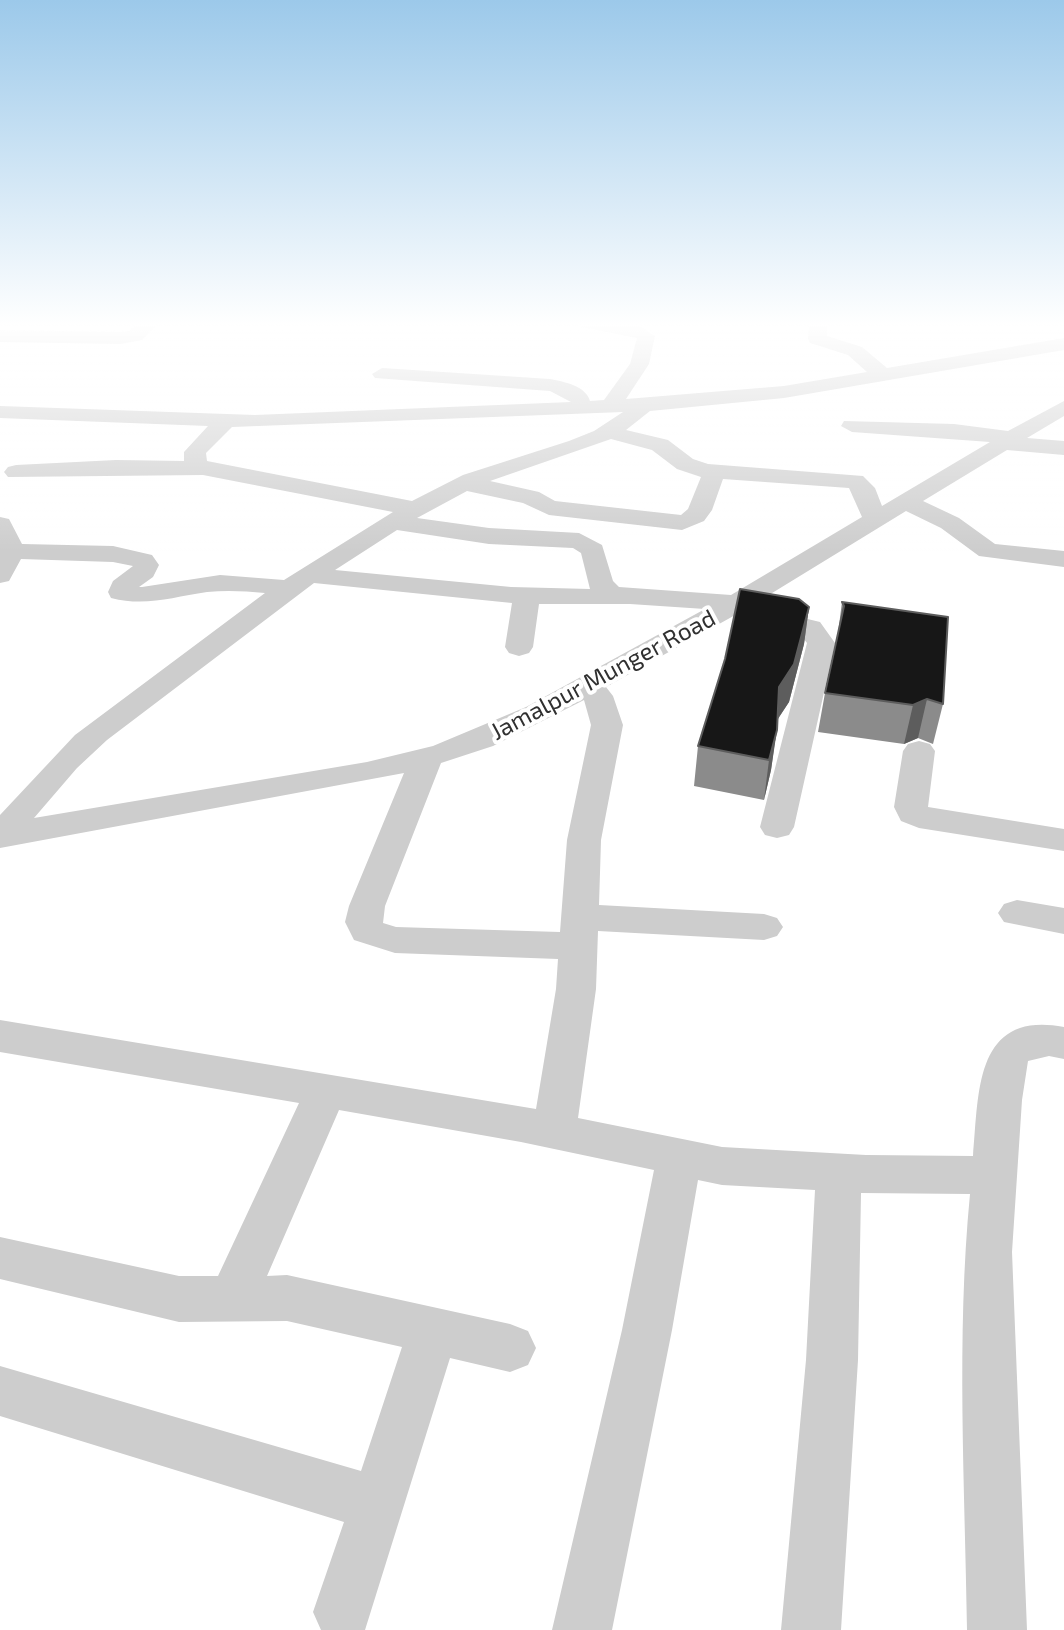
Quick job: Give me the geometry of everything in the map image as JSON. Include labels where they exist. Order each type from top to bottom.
[{"type":"street","points":[[579,399],[585,407],[660,445],[692,467],[715,472],[849,479],[863,488],[876,521]]},
{"type":"street","points":[[609,419],[619,399]]},
{"type":"street","points":[[1,836],[75,752],[298,582],[405,516],[464,483],[609,419],[632,418],[644,405],[730,399]]},
{"type":"street","points":[[0,412],[272,421],[585,407]]},
{"type":"street","name":"Jamalpur Munger Road","points":[[1,836],[251,793],[427,757],[482,739],[588,686],[731,606],[876,521],[1004,440],[1064,407]]},
{"type":"street","points":[[203,468],[196,464],[195,452],[226,420]]},
{"type":"street","points":[[852,426],[954,431],[1064,448]]},
{"type":"street","points":[[6,476],[116,467],[203,468],[489,536],[579,541],[593,550],[602,590],[629,598]]},
{"type":"street","points":[[464,483],[531,497],[549,508],[682,523],[698,516],[707,484],[715,472]]},
{"type":"street","points":[[906,502],[950,523],[988,551],[1064,559]]},
{"type":"street","points":[[0,524],[4,559],[113,554],[143,560],[146,565],[144,571],[122,587],[121,592],[126,594],[154,594],[227,583],[298,582],[731,606],[796,622],[810,628],[821,643],[777,827]]},
{"type":"street","points":[[519,647],[527,596]]},
{"type":"street","points":[[554,1131],[571,1030],[584,840],[607,725],[598,696],[588,686]]},
{"type":"street","points":[[919,751],[911,807],[919,817],[1064,840]]},
{"type":"street","points":[[427,757],[367,906],[364,922],[367,931],[395,940],[578,931],[764,927]]},
{"type":"street","points":[[1017,913],[1064,921]]},
{"type":"street","points":[[0,1036],[554,1131],[722,1166],[839,1173],[994,1175]]},
{"type":"street","points":[[997,1630],[988,1252],[1000,1100],[1006,1064],[1012,1051],[1025,1043],[1049,1040],[1064,1043]]},
{"type":"street","points":[[232,1299],[326,1091]]},
{"type":"street","points":[[582,1630],[647,1330],[679,1159]]},
{"type":"street","points":[[811,1630],[832,1360],[839,1173]]},
{"type":"street","points":[[0,1258],[179,1299],[287,1298],[510,1348]]},
{"type":"street","points":[[343,1612],[433,1331]]},
{"type":"street","points":[[0,1391],[378,1504]]},
{"type":"building","points":[[740,589],[799,599],[809,607],[794,664],[779,687],[777,730],[769,760],[698,746],[725,659]]},
{"type":"building","points":[[842,602],[948,617],[943,704],[927,699],[913,705],[825,693],[844,606]]}]
